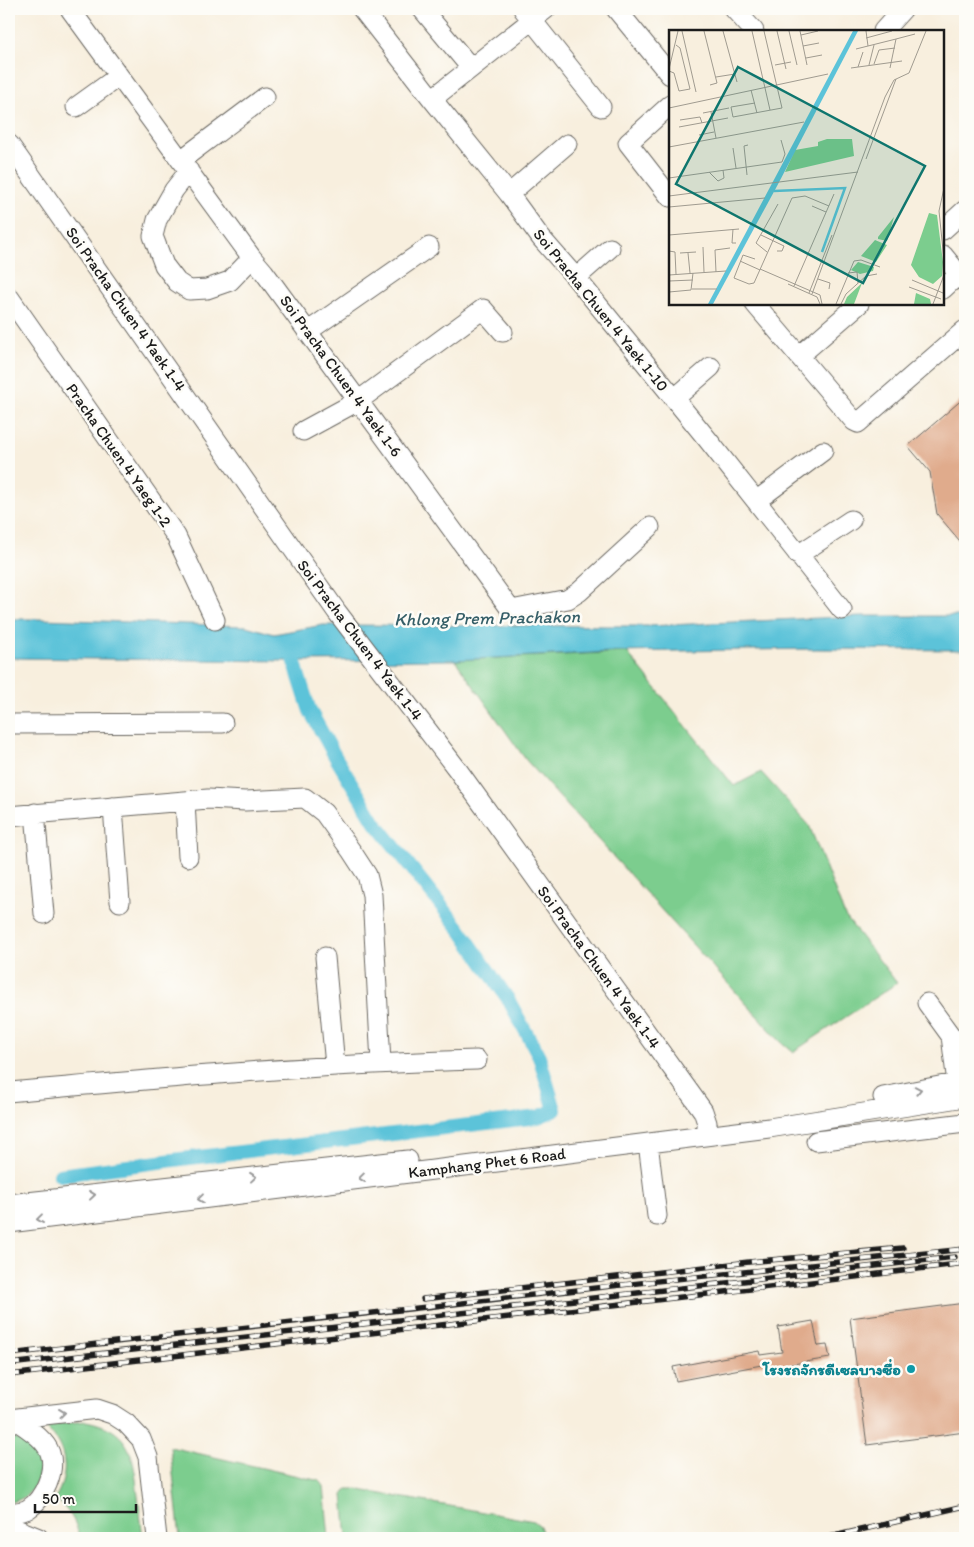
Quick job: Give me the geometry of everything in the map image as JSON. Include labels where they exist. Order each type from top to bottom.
[{"type":"street","name":"Soi Pracha Chuen 4 Yaek 1-6","points":[[70,9],[511,610],[568,599],[579,592],[650,527]]},
{"type":"street","name":"Soi Pracha Chuen 4 Yaek 1-10","points":[[362,9],[509,194],[541,238],[576,278],[674,399],[842,610]]},
{"type":"street","points":[[422,9],[471,68]]},
{"type":"street","points":[[616,9],[669,74]]},
{"type":"street","points":[[734,9],[753,30]]},
{"type":"street","points":[[884,30],[903,9]]},
{"type":"street","points":[[432,99],[471,68],[533,12],[601,107]]},
{"type":"street","points":[[76,107],[119,76]]},
{"type":"street","points":[[252,258],[230,281],[207,289],[189,290],[177,282],[164,264],[153,236],[157,220],[174,190],[185,165],[265,97]]},
{"type":"street","points":[[669,106],[628,143],[669,196]]},
{"type":"street","name":"Soi Pracha Chuen 4 Yaek 1-4","points":[[9,144],[337,612],[463,777],[703,1111],[707,1129]]},
{"type":"street","points":[[509,194],[567,144]]},
{"type":"street","points":[[944,229],[965,210]]},
{"type":"street","points":[[308,332],[429,247]]},
{"type":"street","points":[[576,278],[610,248]]},
{"type":"street","points":[[944,256],[962,278],[944,288]]},
{"type":"street","name":"Pracha Chuen 4 Yaeg 1-2","points":[[9,297],[176,536],[215,620]]},
{"type":"street","points":[[756,305],[854,421],[858,423],[965,330]]},
{"type":"street","points":[[799,356],[858,305]]},
{"type":"street","points":[[303,431],[358,400],[483,309],[503,332]]},
{"type":"street","points":[[674,399],[711,367]]},
{"type":"street","points":[[756,501],[823,451]]},
{"type":"street","points":[[798,554],[851,520]]},
{"type":"street","points":[[9,724],[223,724]]},
{"type":"street","points":[[9,816],[208,799],[245,801],[305,798],[324,813],[367,875],[372,895],[381,1063]]},
{"type":"street","points":[[185,801],[188,857]]},
{"type":"street","points":[[113,807],[120,902]]},
{"type":"street","points":[[35,813],[44,914]]},
{"type":"street","points":[[325,957],[335,1066]]},
{"type":"street","points":[[816,1141],[964,1123],[962,1089],[951,1036],[927,1003]]},
{"type":"street","points":[[9,1092],[190,1076],[335,1066],[477,1060]]},
{"type":"street","name":"Kamphang Phet 6 Road","points":[[9,1223],[648,1142],[707,1129],[831,1107],[962,1089]]},
{"type":"street","name":"Kamphang Phet 6 Road","points":[[9,1204],[457,1154],[707,1129]]},
{"type":"street","points":[[648,1142],[657,1216]]},
{"type":"street","points":[[11,1419],[97,1409],[112,1414],[126,1423],[141,1439],[148,1457],[157,1538]]},
{"type":"street","points":[[9,1513],[28,1509],[43,1493],[51,1474],[50,1453],[37,1435],[11,1419]]},
{"type":"street","points":[[9,1526],[39,1538]]},
{"type":"green space","points":[[627,652],[734,786],[761,772],[809,825],[845,916],[897,983],[793,1052],[779,1040],[526,760],[455,660]]},
{"type":"green space","points":[[86,1421],[111,1430],[119,1436],[130,1452],[135,1475],[143,1538],[82,1538],[79,1536],[75,1524],[64,1506],[55,1498],[63,1479],[64,1459],[58,1442],[45,1426]]},
{"type":"green space","points":[[9,1438],[22,1441],[33,1449],[38,1458],[39,1467],[38,1477],[28,1494],[19,1500],[9,1502]]},
{"type":"green space","points":[[170,1447],[320,1481],[324,1486],[329,1538],[180,1538]]},
{"type":"green space","points":[[348,1489],[534,1521],[540,1526],[542,1532],[536,1537],[528,1538],[347,1538],[343,1495]]},
{"type":"water","points":[[861,616],[965,616],[965,650],[817,649],[612,652],[455,660],[286,661],[9,658],[9,619],[246,626],[274,634],[323,625],[648,626]]},
{"type":"building","points":[[965,397],[965,547],[937,514],[930,472],[908,446]]},
{"type":"building","name":"โรงรถจักรดีเซลบางซื่อ","points":[[965,1303],[965,1432],[867,1445],[850,1318]]},
{"type":"building","points":[[813,1321],[818,1346],[827,1345],[830,1358],[768,1368],[767,1364],[676,1381],[673,1367],[759,1351],[760,1355],[782,1352],[778,1327]]},
{"type":"waterway","points":[[60,1175],[538,1117],[555,1110],[539,1056],[508,999],[459,928],[375,822],[336,758],[310,711],[290,644]]},
{"type":"railway","points":[[423,1299],[749,1262],[903,1248]]},
{"type":"railway","points":[[9,1354],[965,1249]]},
{"type":"railway","points":[[9,1364],[955,1257]]},
{"type":"railway","points":[[9,1375],[965,1263]]},
{"type":"railway","points":[[825,1538],[965,1506]]},
{"type":"place","name":"โรงรถจักรดีเซลบางซื่อ","points":[[911,1369]]},
{"type":"water label","name":"Khlong Prem Prachakon","points":[[487,618]]}]
